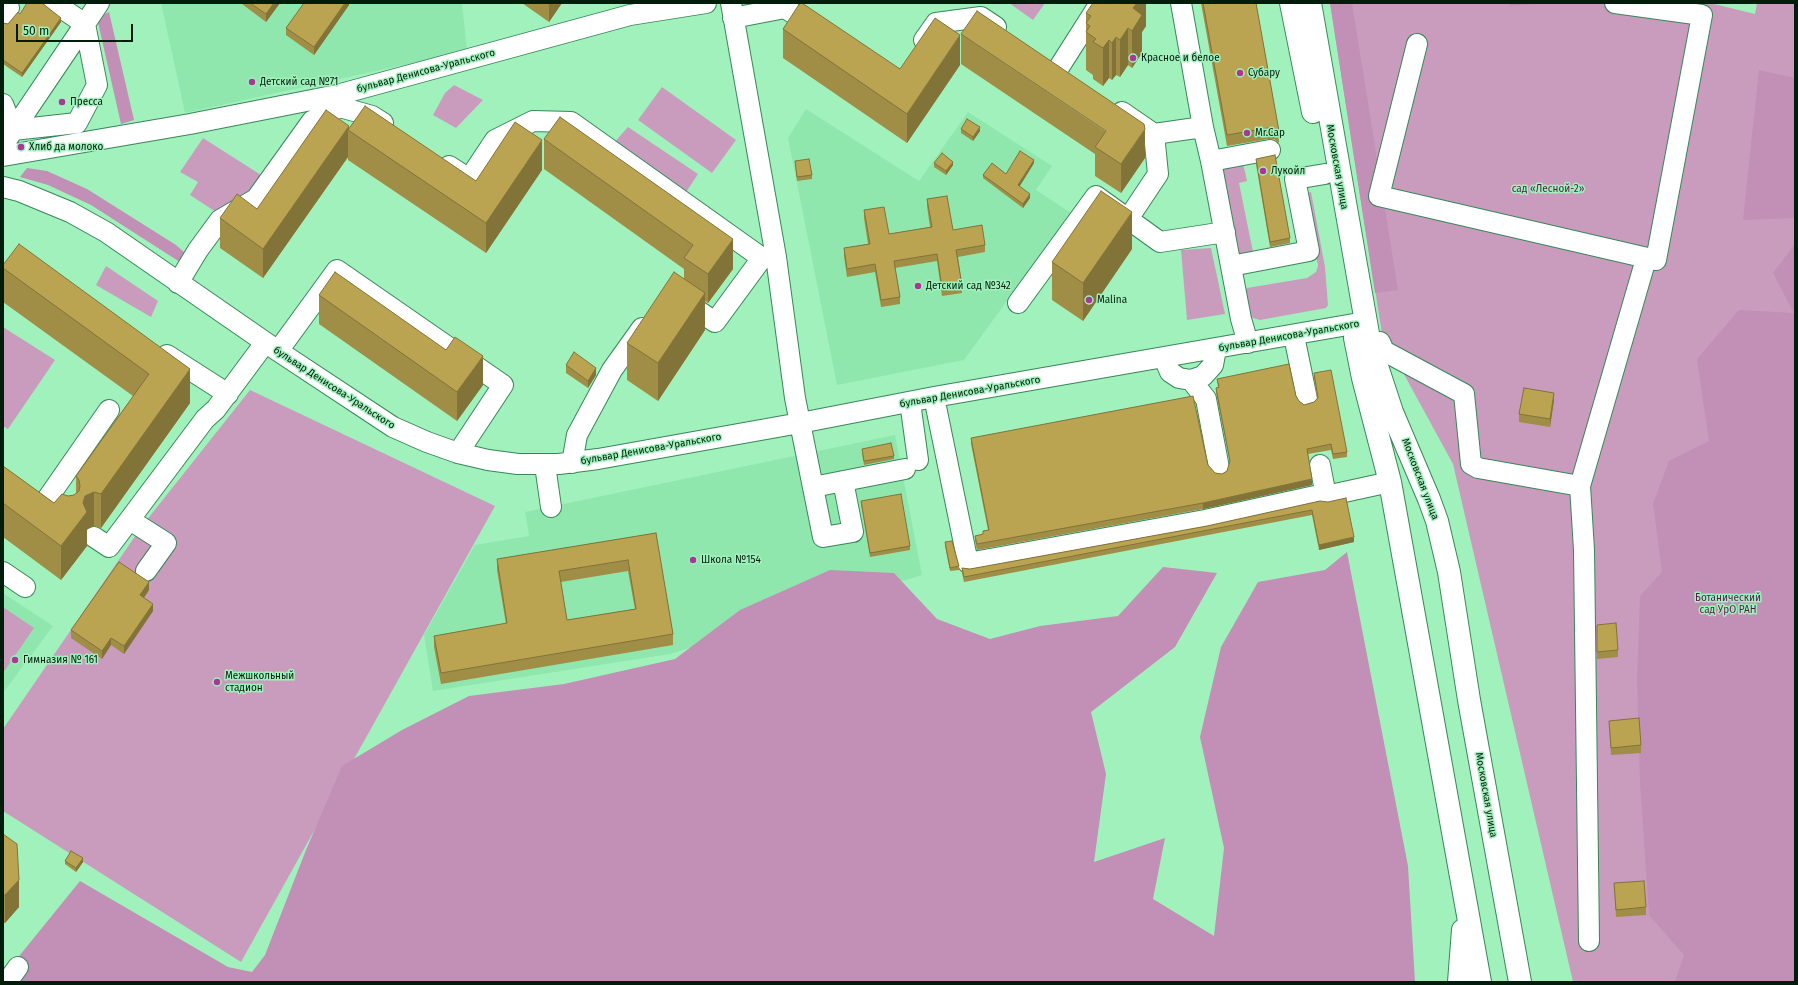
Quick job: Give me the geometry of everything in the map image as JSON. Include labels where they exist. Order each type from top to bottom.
[{"type":"main road","name":"Московская улица","points":[[1291,3],[1325,174],[1358,323],[1370,345],[1392,412],[1420,475],[1437,521],[1448,572],[1469,700],[1520,982]]},
{"type":"main road","name":"Московская улица","points":[[1310,3],[1358,323],[1363,378],[1390,482],[1480,982]]},
{"type":"main road","points":[[1459,982],[1466,899]]},
{"type":"street","points":[[8,137],[77,123],[97,85],[85,24],[54,3]]},
{"type":"street","points":[[8,137],[99,3]]},
{"type":"street","name":"бульвар Денисова-Уральского","points":[[3,156],[190,124],[337,95],[630,15],[706,3]]},
{"type":"street","points":[[1058,69],[1100,3]]},
{"type":"street","points":[[1181,3],[1203,127],[1211,161],[1241,319],[1248,343]]},
{"type":"street","points":[[1417,44],[1379,196],[1646,259],[1656,260],[1702,15],[1615,3]]},
{"type":"street","points":[[830,38],[784,8],[732,10],[769,257],[823,537],[853,532],[843,481]]},
{"type":"street","points":[[914,54],[936,23],[981,17],[1013,39]]},
{"type":"street","points":[[1109,103],[1154,134],[1203,127]]},
{"type":"street","points":[[3,104],[8,137]]},
{"type":"street","points":[[178,284],[198,250],[220,220],[256,199],[312,120],[340,107],[372,116],[398,132]]},
{"type":"street","points":[[436,158],[468,179],[494,140],[532,120],[571,122],[769,257]]},
{"type":"street","points":[[1128,219],[1158,174],[1154,134]]},
{"type":"street","points":[[1211,161],[1270,150]]},
{"type":"street","points":[[1231,266],[1309,250],[1295,179],[1325,174]]},
{"type":"street","name":"бульвар Денисова-Уральского","points":[[3,187],[19,191],[70,212],[106,232],[178,284],[393,426],[427,442],[458,453],[518,464],[545,465],[572,463],[800,423],[934,397],[1294,336],[1358,323]]},
{"type":"street","points":[[1018,303],[1096,196],[1160,242],[1225,232]]},
{"type":"street","points":[[664,297],[669,291],[715,322],[769,257]]},
{"type":"street","points":[[1589,941],[1584,550],[1580,486],[1646,259]]},
{"type":"street","points":[[94,537],[109,547],[205,419],[216,409],[272,347],[337,270],[503,386],[458,453]]},
{"type":"street","points":[[572,463],[577,435],[608,377],[651,315]]},
{"type":"street","points":[[1294,336],[1307,399]]},
{"type":"street","points":[[1370,345],[1380,342],[1384,351],[1464,394],[1471,464],[1478,468],[1580,486]]},
{"type":"street","points":[[154,347],[228,394]]},
{"type":"street","points":[[1164,358],[1170,372],[1179,378],[1191,380],[1203,376],[1214,365],[1216,349]]},
{"type":"street","points":[[1191,380],[1206,399],[1219,468]]},
{"type":"street","points":[[934,397],[968,563],[1205,520],[1316,496]]},
{"type":"street","points":[[813,487],[912,464],[910,402]]},
{"type":"street","points":[[69,519],[39,498],[109,410]]},
{"type":"street","points":[[545,465],[551,506]]},
{"type":"street","points":[[1320,465],[1326,496],[1390,482]]},
{"type":"street","points":[[130,520],[166,543],[146,571]]},
{"type":"street","points":[[3,572],[25,587]]},
{"type":"shaded area","name":"Детский сад №71","points":[[161,3],[462,3],[467,51],[185,113]]},
{"type":"shaded area","name":"Детский сад №342","points":[[806,109],[919,181],[968,112],[1052,166],[1036,190],[1071,213],[964,360],[837,385],[788,138]]},
{"type":"shaded area","name":"Школа №154","points":[[895,435],[922,575],[670,654],[433,691],[424,635],[475,545],[529,536],[525,512]]},
{"type":"shaded area","name":"Гимназия № 161","points":[[3,593],[53,626],[3,693]]},
{"type":"green space","points":[[1009,3],[1045,3],[1033,20]]},
{"type":"green space","name":"сад «Лесной-2»","points":[[1330,3],[1710,3],[1755,14],[1757,3],[1795,3],[1795,982],[1573,982],[1453,464],[1382,334]]},
{"type":"green space","points":[[1330,3],[1352,3],[1398,290],[1375,293]]},
{"type":"green space","points":[[1508,3],[1548,3],[1510,6]]},
{"type":"green space","points":[[109,12],[134,120],[121,124],[97,18]]},
{"type":"green space","points":[[1759,70],[1795,78],[1795,218],[1743,220]]},
{"type":"green space","points":[[454,85],[483,100],[456,128],[433,115],[445,93]]},
{"type":"green space","points":[[662,87],[736,140],[712,173],[638,120]]},
{"type":"green space","points":[[628,127],[698,174],[683,197],[612,145]]},
{"type":"green space","points":[[203,138],[261,175],[247,198],[219,214],[190,195],[198,182],[180,172]]},
{"type":"green space","points":[[1243,163],[1247,181],[1239,183],[1253,252],[1233,254],[1219,169]]},
{"type":"green space","points":[[27,168],[47,171],[87,189],[176,245],[185,253],[183,264],[91,205],[48,185],[20,177]]},
{"type":"green space","points":[[1311,192],[1325,267],[1328,305],[1326,308],[1260,320],[1247,316],[1242,298],[1247,288],[1307,278],[1316,272],[1318,266],[1305,193]]},
{"type":"green space","name":"Ботанический сад УрО РАН","points":[[1795,244],[1795,982],[1675,982],[1684,955],[1649,915],[1640,783],[1637,679],[1640,596],[1662,572],[1653,504],[1669,461],[1709,441],[1697,359],[1739,310],[1794,313],[1773,273]]},
{"type":"green space","points":[[1211,248],[1225,314],[1187,320],[1181,250]]},
{"type":"green space","points":[[106,266],[158,301],[151,317],[96,285]]},
{"type":"green space","points":[[3,327],[55,360],[8,429],[3,426]]},
{"type":"green space","name":"Межшкольный стадион","points":[[250,390],[495,506],[241,962],[3,811],[3,729],[142,526]]},
{"type":"green space","points":[[1347,552],[1408,866],[1415,982],[3,982],[3,976],[80,881],[228,967],[252,972],[265,955],[306,850],[342,766],[402,730],[469,696],[564,684],[675,659],[740,610],[830,570],[894,573],[937,619],[990,639],[1040,626],[1118,616],[1163,567],[1217,573],[1175,647],[1091,712],[1106,774],[1094,862],[1165,838],[1153,899],[1214,936],[1224,848],[1200,737],[1221,647],[1258,582],[1325,570]]},
{"type":"green space","points":[[3,607],[34,628],[3,673]]},
{"type":"building","points":[[27,3],[42,3],[61,18],[22,73],[3,60],[3,23],[8,24],[18,12],[20,14]]},
{"type":"building","points":[[250,3],[274,3],[266,14]]},
{"type":"building","points":[[304,3],[345,3],[314,47],[286,28]]},
{"type":"building","points":[[800,3],[900,69],[935,18],[960,35],[907,114],[783,29]]},
{"type":"building","points":[[1093,3],[1137,3],[1133,8],[1142,15],[1132,31],[1128,28],[1120,40],[1116,37],[1112,43],[1109,40],[1103,48],[1093,42],[1096,39],[1086,32],[1090,26],[1086,23],[1091,16],[1086,13]]},
{"type":"building","name":"Субару","points":[[1203,3],[1256,3],[1279,131],[1274,128],[1268,128],[1227,135]]},
{"type":"building","points":[[977,11],[1144,124],[1145,129],[1121,164],[1095,147],[1106,131],[961,34]]},
{"type":"building","points":[[365,106],[476,181],[515,122],[542,140],[486,223],[348,130]]},
{"type":"building","points":[[326,110],[349,126],[263,249],[220,218],[237,194],[257,209]]},
{"type":"building","points":[[560,117],[733,239],[708,274],[684,258],[693,245],[544,139]]},
{"type":"building","points":[[967,119],[980,127],[973,137],[961,129]]},
{"type":"building","points":[[1020,151],[1034,160],[1018,185],[1030,194],[1023,204],[983,175],[992,163],[1006,174]]},
{"type":"building","points":[[942,153],[953,162],[946,171],[934,163]]},
{"type":"building","points":[[1275,155],[1290,238],[1270,242],[1256,159]]},
{"type":"building","points":[[809,159],[812,175],[797,177],[795,161]]},
{"type":"building","points":[[1101,191],[1132,212],[1083,283],[1052,262]]},
{"type":"building","points":[[947,196],[953,230],[982,225],[985,245],[956,250],[962,285],[942,288],[937,254],[894,261],[900,297],[881,300],[875,264],[847,269],[844,248],[870,244],[864,210],[884,207],[889,234],[932,227],[927,199]]},
{"type":"building","points":[[19,244],[190,369],[101,494],[94,492],[85,496],[83,503],[87,512],[61,546],[3,503],[3,466],[54,503],[62,494],[68,496],[74,495],[79,491],[80,486],[79,480],[76,476],[149,374],[3,268],[3,265]]},
{"type":"building","points":[[335,272],[446,350],[455,337],[483,356],[457,392],[319,295]]},
{"type":"building","points":[[674,272],[705,293],[658,363],[627,343]]},
{"type":"building","points":[[574,352],[596,368],[588,381],[566,365]]},
{"type":"building","points":[[1289,364],[1296,396],[1304,405],[1314,402],[1318,398],[1314,373],[1331,370],[1347,452],[1333,454],[1331,444],[1307,449],[1312,479],[1203,503],[977,544],[975,536],[983,534],[983,531],[989,530],[971,438],[1193,396],[1208,465],[1215,473],[1222,474],[1227,471],[1230,461],[1216,388],[1219,387],[1217,379]]},
{"type":"building","points":[[1524,388],[1554,393],[1550,419],[1519,414]]},
{"type":"building","points":[[891,443],[894,456],[864,461],[862,449]]},
{"type":"building","points":[[901,494],[910,546],[870,553],[861,501]]},
{"type":"building","points":[[1346,498],[1354,537],[1319,545],[1312,510],[964,577],[962,568],[970,569],[1207,526],[1320,501],[1328,502]]},
{"type":"building","points":[[656,533],[673,634],[441,673],[434,636],[507,623],[497,559]],"holes":[[[628,560],[636,609],[567,620],[559,571]]]},
{"type":"building","points":[[952,541],[959,566],[950,568],[945,542]]},
{"type":"building","points":[[119,562],[149,582],[140,595],[153,604],[124,646],[111,638],[102,651],[71,630]]},
{"type":"building","points":[[1616,623],[1618,650],[1597,652],[1597,625]]},
{"type":"building","points":[[1639,718],[1641,745],[1611,748],[1609,721]]},
{"type":"building","points":[[3,834],[17,844],[19,880],[5,895],[3,895]]},
{"type":"building","points":[[71,851],[83,858],[76,868],[65,861]]},
{"type":"building","points":[[1644,881],[1646,907],[1616,910],[1614,883]]},
{"type":"place","name":"Красное и белое","points":[[1133,58]]},
{"type":"place","name":"Субару","points":[[1240,73]]},
{"type":"place","name":"Детский сад №71","points":[[252,82]]},
{"type":"place","name":"Пресса","points":[[62,102]]},
{"type":"place","name":"Mr.Cap","points":[[1247,133]]},
{"type":"place","name":"Хлиб да молоко","points":[[21,147]]},
{"type":"place","name":"Лукойл","points":[[1263,171]]},
{"type":"place","name":"Детский сад №342","points":[[918,286]]},
{"type":"place","name":"Malina","points":[[1089,300]]},
{"type":"place","name":"Школа №154","points":[[693,560]]},
{"type":"place","name":"Гимназия № 161","points":[[15,660]]},
{"type":"place","name":"Межшкольный стадион","points":[[217,682]]}]
